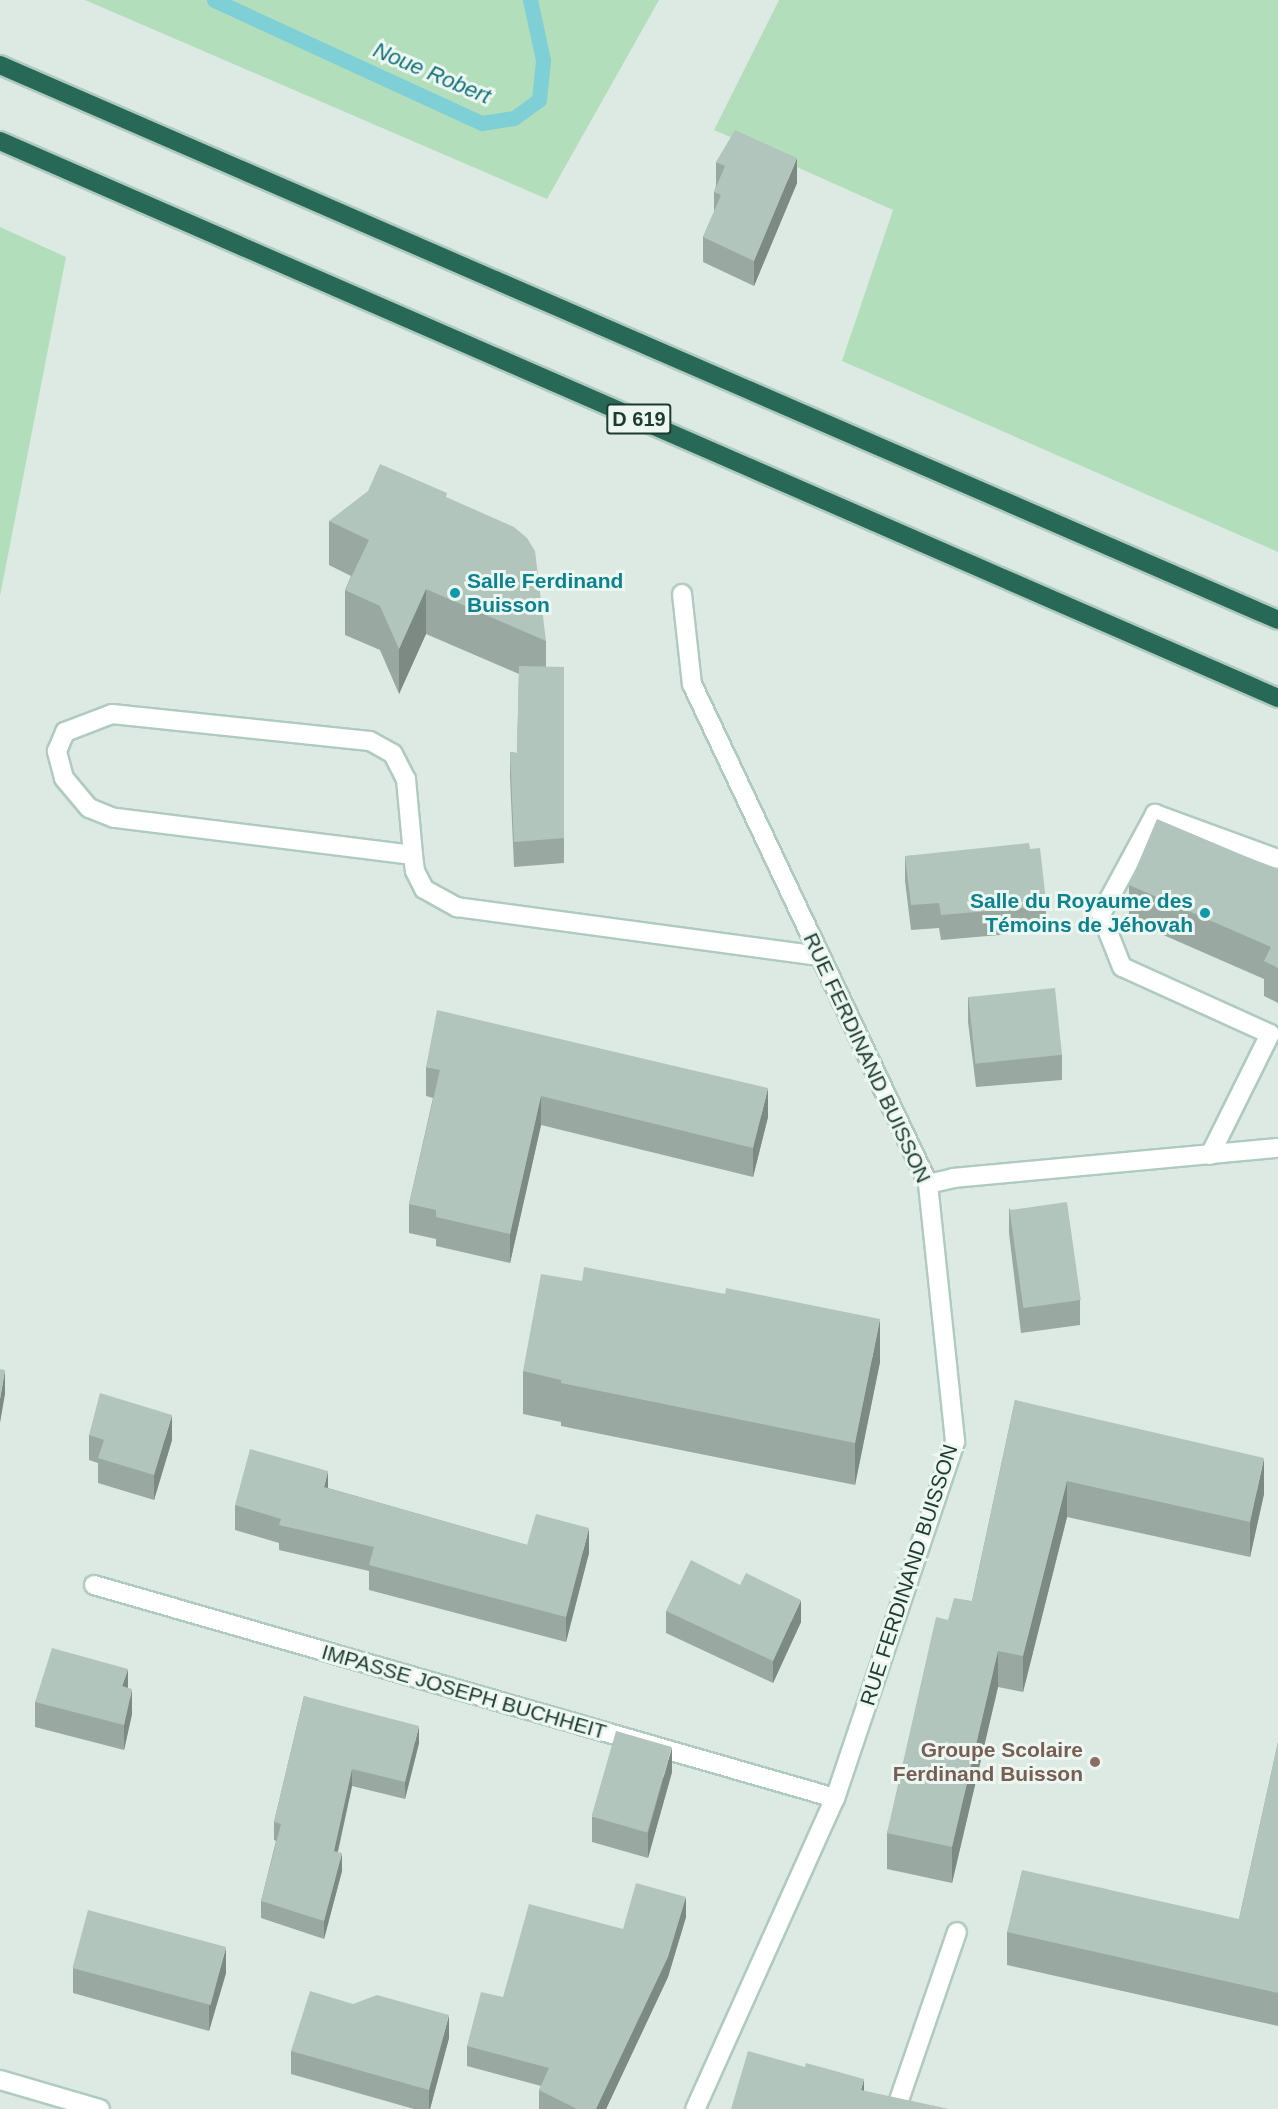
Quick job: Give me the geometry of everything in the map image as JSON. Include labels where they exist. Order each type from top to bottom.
[{"type":"highway","points":[[0,64],[1278,620]]},
{"type":"highway","name":"D 619","points":[[0,141],[1278,698]]},
{"type":"street","name":"RUE FERDINAND BUISSON","points":[[682,594],[692,684],[928,1184],[955,1443],[835,1798],[694,2109]]},
{"type":"street","points":[[413,855],[114,818],[89,808],[64,778],[57,751],[65,732],[112,714],[370,741],[393,754],[406,779],[415,872],[424,889],[457,907],[820,956]]},
{"type":"street","points":[[1210,1155],[1270,1034],[1122,967],[1101,914],[1155,814],[1278,859]]},
{"type":"street","points":[[928,1184],[953,1178],[1278,1148]]},
{"type":"street","name":"IMPASSE JOSEPH BUCHHEIT","points":[[94,1585],[835,1798]]},
{"type":"street","points":[[896,2109],[957,1932]]},
{"type":"street","points":[[0,2080],[100,2109]]},
{"type":"green space","points":[[85,0],[659,0],[547,199]]},
{"type":"green space","points":[[779,0],[1278,0],[1278,552],[842,361],[893,210],[714,130]]},
{"type":"green space","points":[[0,227],[66,257],[0,596]]},
{"type":"building","points":[[735,130],[797,158],[754,261],[703,237],[721,195],[714,192],[725,166],[716,162]]},
{"type":"building","points":[[380,464],[447,493],[446,497],[514,527],[527,538],[535,551],[546,641],[426,589],[399,649],[380,606],[345,590],[369,540],[329,521],[368,491]]},
{"type":"building","points":[[519,666],[564,667],[564,838],[514,842],[510,752],[517,753]]},
{"type":"building","points":[[1157,819],[1278,870],[1278,968],[1264,961],[1271,947],[1129,885]]},
{"type":"building","points":[[1029,843],[1030,849],[1040,848],[1046,901],[1034,902],[1035,907],[941,915],[939,903],[911,905],[905,856]]},
{"type":"building","points":[[1055,988],[1062,1055],[975,1064],[968,997]]},
{"type":"building","points":[[437,1010],[768,1088],[753,1148],[541,1096],[510,1234],[436,1217],[436,1210],[409,1204],[440,1070],[426,1067]]},
{"type":"building","points":[[1067,1202],[1081,1300],[1023,1308],[1010,1210]]},
{"type":"building","points":[[584,1267],[725,1294],[726,1288],[880,1319],[855,1443],[561,1383],[561,1380],[523,1371],[541,1274],[582,1281]]},
{"type":"building","points":[[0,1369],[5,1370],[0,1399]]},
{"type":"building","points":[[100,1393],[172,1415],[154,1475],[98,1458],[104,1440],[89,1435]]},
{"type":"building","points":[[1015,1400],[1264,1458],[1250,1522],[1067,1481],[1023,1656],[998,1651],[952,1847],[887,1833],[936,1617],[948,1620],[954,1598],[972,1601]]},
{"type":"building","points":[[250,1449],[328,1471],[324,1487],[527,1545],[536,1514],[589,1528],[566,1617],[369,1565],[374,1547],[279,1525],[281,1519],[235,1505]]},
{"type":"building","points":[[691,1560],[740,1585],[746,1573],[801,1600],[773,1661],[666,1611]]},
{"type":"building","points":[[52,1648],[128,1669],[122,1686],[132,1689],[124,1725],[35,1702]]},
{"type":"building","points":[[304,1696],[419,1726],[405,1782],[352,1769],[334,1851],[342,1853],[324,1921],[261,1901],[281,1824],[274,1822]]},
{"type":"building","points":[[616,1731],[672,1747],[647,1833],[591,1817]]},
{"type":"building","points":[[1278,1742],[1278,1993],[1007,1932],[1022,1870],[1239,1919]]},
{"type":"building","points":[[636,1883],[686,1897],[668,1957],[596,2109],[577,2109],[539,2090],[549,2068],[467,2046],[481,1992],[503,1997],[529,1904],[623,1929]]},
{"type":"building","points":[[88,1910],[226,1947],[211,2005],[72,1968]]},
{"type":"building","points":[[310,1991],[353,2004],[377,1995],[449,2015],[429,2090],[291,2051]]},
{"type":"building","points":[[748,2051],[805,2067],[806,2063],[864,2079],[861,2090],[949,2109],[731,2109]]},
{"type":"waterway","name":"Noue Robert","points":[[214,0],[482,123],[514,118],[539,100],[543,60],[530,0]]},
{"type":"place","name":"Salle Ferdinand Buisson","points":[[455,593]]},
{"type":"place","name":"Salle du Royaume des Témoins de Jéhovah","points":[[1205,913]]},
{"type":"place","name":"Groupe Scolaire Ferdinand Buisson","points":[[1095,1762]]}]
